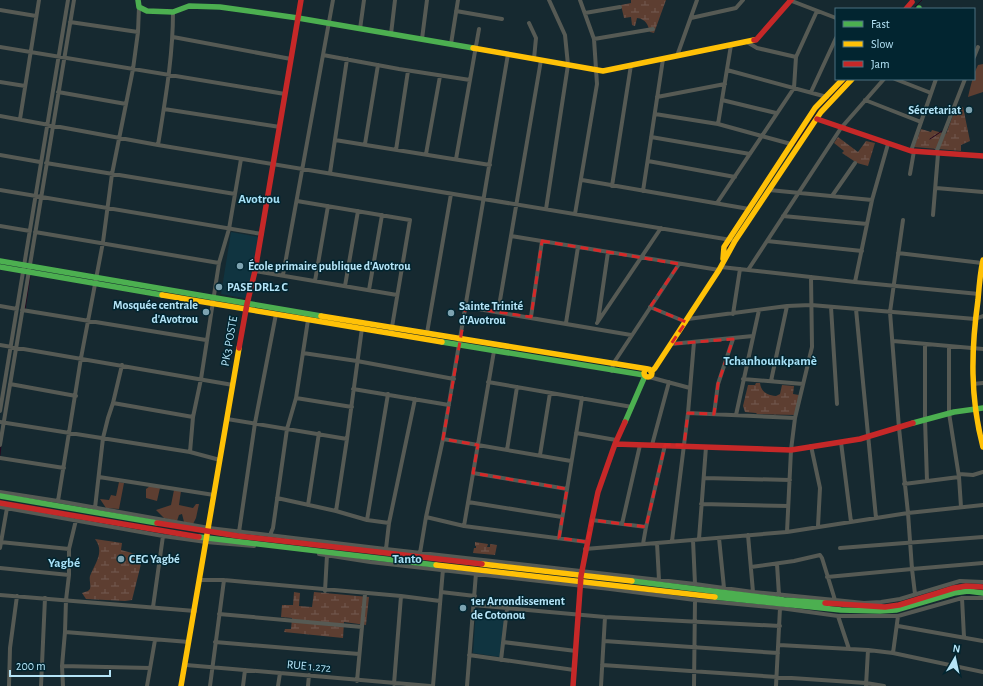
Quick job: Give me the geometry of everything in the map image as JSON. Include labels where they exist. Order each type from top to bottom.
[{"type":"street","points":[[20,119],[39,0]]},
{"type":"street","points":[[0,445],[2,422],[10,384],[17,309],[35,232],[41,197],[59,56],[68,0]]},
{"type":"street","points":[[0,411],[2,383],[22,310],[30,231],[40,162],[58,92],[74,0]]},
{"type":"street","points":[[58,501],[81,358],[103,242],[112,174],[133,69],[138,32],[138,0]]},
{"type":"street","name":"PK3 POSTE","points":[[181,686],[186,665],[247,304],[262,234],[301,0]]},
{"type":"street","points":[[283,275],[334,0]]},
{"type":"street","points":[[360,29],[364,0]]},
{"type":"street","points":[[391,34],[395,0]]},
{"type":"street","points":[[422,40],[427,0]]},
{"type":"street","points":[[451,44],[458,0]]},
{"type":"street","points":[[546,209],[568,65],[566,35],[549,0]]},
{"type":"street","points":[[575,214],[582,180],[597,84],[594,39],[586,13],[580,0]]},
{"type":"street","points":[[677,56],[697,0]]},
{"type":"street","points":[[691,18],[736,8],[743,0]]},
{"type":"street","points":[[139,7],[147,11],[173,12],[189,6],[214,7],[298,18],[603,71],[756,40],[790,0],[835,18]]},
{"type":"street","points":[[907,8],[912,2]]},
{"type":"street","points":[[586,13],[620,6]]},
{"type":"street","points":[[0,10],[36,16]]},
{"type":"street","points":[[456,11],[502,19]]},
{"type":"street","points":[[717,203],[794,88],[796,57],[817,11]]},
{"type":"street","points":[[158,145],[169,75],[173,37],[173,12]]},
{"type":"street","points":[[70,22],[138,32]]},
{"type":"street","points":[[529,23],[536,38],[534,59]]},
{"type":"street","points":[[456,159],[480,28]]},
{"type":"street","points":[[594,39],[653,29]]},
{"type":"street","points":[[173,37],[291,60]]},
{"type":"street","points":[[811,92],[835,40]]},
{"type":"street","points":[[747,42],[757,48],[796,57]]},
{"type":"street","points":[[718,124],[731,45]]},
{"type":"street","points":[[0,47],[64,56],[285,94]]},
{"type":"street","points":[[975,54],[978,47]]},
{"type":"street","points":[[420,553],[426,518],[444,439],[508,54]]},
{"type":"street","points":[[323,55],[408,71],[470,80]]},
{"type":"street","points":[[643,191],[663,59]]},
{"type":"street","points":[[330,173],[348,60]]},
{"type":"street","points":[[498,312],[541,60]]},
{"type":"street","points":[[365,144],[378,65]]},
{"type":"street","points":[[612,186],[631,65]]},
{"type":"street","points":[[727,70],[827,97]]},
{"type":"street","points":[[396,150],[408,71]]},
{"type":"street","points":[[426,154],[440,76]]},
{"type":"street","points":[[732,240],[749,209],[815,108],[842,80]]},
{"type":"street","points":[[573,686],[580,584],[585,550],[598,492],[615,442],[647,375],[655,368],[721,267],[724,247],[732,240],[769,190],[821,112],[851,80]]},
{"type":"street","points":[[748,270],[841,128],[883,80]]},
{"type":"street","points":[[898,80],[931,93]]},
{"type":"street","points":[[910,174],[913,151],[936,80]]},
{"type":"street","points":[[933,216],[937,154],[965,80]]},
{"type":"street","points":[[0,82],[25,86]]},
{"type":"street","points":[[657,97],[725,84]]},
{"type":"street","points":[[58,92],[126,104]]},
{"type":"street","points":[[722,100],[776,113]]},
{"type":"street","points":[[865,100],[921,122]]},
{"type":"street","points":[[164,109],[280,127]]},
{"type":"street","points":[[655,114],[718,124],[791,144]]},
{"type":"street","points":[[0,116],[158,145],[732,240]]},
{"type":"street","points":[[816,119],[913,151],[937,154],[983,156]]},
{"type":"street","points":[[651,137],[750,154]]},
{"type":"street","points":[[335,140],[490,165]]},
{"type":"street","points":[[856,282],[872,200],[888,144]]},
{"type":"street","points":[[0,155],[40,162]]},
{"type":"street","points":[[190,452],[193,417],[201,379],[206,340],[220,263],[229,229],[241,159]]},
{"type":"street","points":[[648,161],[735,177]]},
{"type":"street","points":[[46,163],[235,194]]},
{"type":"street","points":[[832,196],[855,163]]},
{"type":"street","points":[[582,180],[749,209]]},
{"type":"street","points":[[936,188],[983,192]]},
{"type":"street","points":[[0,190],[262,234]]},
{"type":"street","points":[[769,190],[872,200]]},
{"type":"street","points":[[427,333],[451,194]]},
{"type":"street","points":[[297,201],[410,220],[391,333]]},
{"type":"street","points":[[315,281],[328,206]]},
{"type":"street","points":[[345,286],[358,211]]},
{"type":"street","points":[[369,290],[382,215]]},
{"type":"street","points":[[783,216],[867,224]]},
{"type":"street","points":[[903,220],[890,312],[899,428],[915,594]]},
{"type":"street","points":[[0,226],[30,231]]},
{"type":"street","points":[[597,323],[661,228]]},
{"type":"street","points":[[35,232],[103,242],[220,263]]},
{"type":"street","points":[[511,236],[679,264],[721,267],[978,294]]},
{"type":"street","points":[[531,318],[542,241]]},
{"type":"street","points":[[767,241],[862,251]]},
{"type":"street","points":[[566,324],[578,247]]},
{"type":"street","points":[[596,329],[608,252]]},
{"type":"street","points":[[898,253],[983,261],[975,319],[973,348],[974,408],[983,447]]},
{"type":"street","points":[[0,261],[95,284],[247,304],[613,364],[690,388]]},
{"type":"street","points":[[612,370],[613,364],[679,264]]},
{"type":"street","points":[[0,267],[26,268],[96,277],[214,300],[246,310],[647,375]]},
{"type":"street","points":[[733,314],[740,269]]},
{"type":"street","points":[[255,271],[397,295]]},
{"type":"street","points":[[787,532],[791,450],[796,418],[812,347],[810,277]]},
{"type":"street","points":[[650,307],[687,321],[788,306],[811,305],[975,319],[983,316]]},
{"type":"street","points":[[0,306],[17,309]]},
{"type":"street","points":[[466,306],[632,335]]},
{"type":"street","points":[[771,381],[788,306]]},
{"type":"street","points":[[831,307],[836,404]]},
{"type":"street","points":[[856,309],[876,518]]},
{"type":"street","points":[[22,310],[206,340]]},
{"type":"street","points":[[736,415],[759,310]]},
{"type":"street","points":[[239,532],[255,423],[276,314]]},
{"type":"street","points":[[270,535],[273,528],[287,429],[296,398],[308,320]]},
{"type":"street","points":[[336,511],[348,439],[353,389],[362,328]]},
{"type":"street","points":[[671,344],[753,336]]},
{"type":"street","points":[[714,414],[718,384],[733,339]]},
{"type":"street","points":[[893,341],[983,349]]},
{"type":"street","points":[[672,541],[688,413],[694,342]]},
{"type":"street","points":[[925,344],[927,481]]},
{"type":"street","points":[[0,345],[233,385]]},
{"type":"street","points":[[949,347],[949,413],[959,476],[961,507]]},
{"type":"street","points":[[464,526],[494,351]]},
{"type":"street","points":[[303,353],[357,361],[454,379]]},
{"type":"street","points":[[95,508],[103,438],[122,365]]},
{"type":"street","points":[[743,379],[803,384]]},
{"type":"street","points":[[488,382],[632,407]]},
{"type":"street","points":[[652,445],[669,382]]},
{"type":"street","points":[[973,384],[983,383]]},
{"type":"street","points":[[10,384],[76,396]]},
{"type":"street","points":[[507,450],[517,387]]},
{"type":"street","points":[[353,389],[449,405]]},
{"type":"street","points":[[540,455],[550,393]]},
{"type":"street","points":[[367,520],[388,394]]},
{"type":"street","points":[[296,398],[352,407]]},
{"type":"street","points":[[559,538],[582,398]]},
{"type":"street","points":[[386,549],[415,399]]},
{"type":"street","points":[[113,403],[193,417]]},
{"type":"street","points":[[576,433],[615,442],[640,445],[791,450],[869,437],[925,419],[974,408],[983,408]]},
{"type":"street","points":[[688,413],[796,418]]},
{"type":"street","points":[[227,419],[348,439]]},
{"type":"street","points":[[2,422],[190,452],[220,460]]},
{"type":"street","points":[[308,505],[319,433]]},
{"type":"street","points":[[444,439],[571,461]]},
{"type":"street","points":[[841,442],[851,522]]},
{"type":"street","points":[[622,524],[640,445]]},
{"type":"street","points":[[644,544],[646,527],[665,445]]},
{"type":"street","points":[[811,446],[820,488],[818,526]]},
{"type":"street","points":[[698,539],[706,447]]},
{"type":"street","points":[[0,458],[64,468]]},
{"type":"street","points":[[904,484],[983,472]]},
{"type":"street","points":[[473,473],[567,489]]},
{"type":"street","points":[[99,477],[214,495]]},
{"type":"street","points":[[704,478],[790,480]]},
{"type":"street","points":[[0,492],[95,508],[207,535],[581,574],[659,580],[752,592],[864,603],[881,602],[960,581],[983,582]]},
{"type":"street","points":[[0,496],[263,547],[370,562],[785,605],[856,611],[896,610],[954,593],[968,591],[983,593]]},
{"type":"street","points":[[277,498],[336,511],[367,520],[390,523]]},
{"type":"street","points":[[468,502],[562,517]]},
{"type":"street","points":[[0,503],[207,535],[695,600],[780,608],[838,616],[898,616],[962,598],[983,598]]},
{"type":"street","points":[[702,504],[788,506]]},
{"type":"street","points":[[585,550],[672,541],[787,532],[908,513],[983,505]]},
{"type":"street","points":[[0,507],[163,536],[207,535],[239,532],[270,535],[784,600],[885,607],[899,605],[954,588],[966,586],[983,587]]},
{"type":"street","points":[[0,548],[7,508]]},
{"type":"street","points":[[426,518],[464,526],[587,542]]},
{"type":"street","points":[[63,686],[62,666],[69,575],[69,549],[76,520]]},
{"type":"street","points":[[592,520],[646,527]]},
{"type":"street","points":[[748,535],[752,592]]},
{"type":"street","points":[[153,607],[163,536]]},
{"type":"street","points":[[840,548],[983,537]]},
{"type":"street","points":[[719,538],[724,588]]},
{"type":"street","points":[[693,540],[696,584]]},
{"type":"street","points":[[0,542],[69,549]]},
{"type":"street","points":[[657,543],[659,580]]},
{"type":"street","points":[[325,591],[327,555]]},
{"type":"street","points":[[751,567],[777,564],[820,555],[835,600]]},
{"type":"street","points":[[828,577],[983,563]]},
{"type":"street","points":[[777,564],[779,595]]},
{"type":"street","points":[[0,568],[69,575]]},
{"type":"street","points":[[433,686],[443,569]]},
{"type":"street","points":[[468,686],[476,573]]},
{"type":"street","points":[[200,580],[224,580],[325,591],[401,596],[440,602]]},
{"type":"street","points":[[210,686],[224,580]]},
{"type":"street","points":[[441,592],[475,596]]},
{"type":"street","points":[[357,680],[365,594]]},
{"type":"street","points":[[0,595],[195,611]]},
{"type":"street","points":[[9,686],[10,648],[17,596]]},
{"type":"street","points":[[394,684],[401,596]]},
{"type":"street","points":[[40,686],[45,598]]},
{"type":"street","points":[[962,598],[964,638]]},
{"type":"street","points":[[694,686],[695,600]]},
{"type":"street","points":[[473,605],[605,617],[780,626]]},
{"type":"street","points":[[776,686],[780,608]]},
{"type":"street","points":[[502,660],[507,609]]},
{"type":"street","points":[[219,614],[362,627]]},
{"type":"street","points":[[838,616],[849,649]]},
{"type":"street","points":[[893,653],[898,626],[898,616]]},
{"type":"street","points":[[601,686],[605,617]]},
{"type":"street","points":[[898,626],[983,641]]},
{"type":"street","points":[[65,632],[189,642]]},
{"type":"street","points":[[147,686],[155,640]]},
{"type":"street","points":[[604,641],[778,653]]},
{"type":"street","points":[[215,642],[359,654]]},
{"type":"street","points":[[503,642],[576,651]]},
{"type":"street","points":[[779,645],[868,650],[893,653],[983,672]]},
{"type":"street","points":[[866,684],[868,650]]},
{"type":"street","points":[[469,655],[574,670]]},
{"type":"street","name":"RUE 1.272","points":[[186,665],[430,686]]},
{"type":"street","points":[[602,665],[839,684],[884,686]]},
{"type":"street","points":[[62,666],[150,668]]},
{"type":"street","points":[[243,686],[244,670]]},
{"type":"street","points":[[278,686],[280,673]]},
{"type":"street","points":[[308,686],[309,675]]},
{"type":"highlighted area","points":[[542,241],[679,264],[650,307],[686,322],[671,344],[733,339],[718,384],[714,414],[688,413],[684,445],[665,445],[646,527],[592,520],[587,542],[559,538],[567,489],[473,473],[478,445],[443,439],[466,307],[531,317]]},
{"type":"shaded area","name":"École primaire publique d'Avotrou","points":[[231,232],[259,237],[249,299],[221,294]]},
{"type":"shaded area","points":[[476,609],[505,612],[500,657],[473,653]]},
{"type":"green space","points":[[631,0],[666,0],[654,33],[650,32],[645,21],[643,20],[637,18],[635,26],[632,25],[631,17],[624,18],[621,5],[631,3]]},
{"type":"green space","points":[[983,64],[983,92],[968,97],[972,80],[975,80],[975,72],[978,65]]},
{"type":"green space","points":[[956,107],[963,107],[970,141],[961,145],[961,151],[914,147],[921,129],[946,134]]},
{"type":"green space","points":[[838,137],[858,152],[866,141],[875,143],[868,166],[857,163],[842,153],[844,151],[834,143]]},
{"type":"green space","points":[[756,383],[760,383],[765,392],[776,396],[780,394],[782,385],[794,386],[793,394],[799,395],[796,415],[757,414],[745,412],[743,406],[748,385],[755,385]]},
{"type":"green space","points":[[119,482],[124,483],[119,509],[106,508],[100,499],[109,500],[111,495],[116,496]]},
{"type":"green space","points":[[150,486],[160,488],[157,501],[146,498],[146,489]]},
{"type":"green space","points":[[174,490],[181,491],[179,505],[193,508],[196,504],[199,504],[193,524],[184,522],[182,514],[179,515],[177,521],[164,518],[156,510],[171,505]]},
{"type":"green space","points":[[95,539],[122,543],[121,550],[143,556],[132,600],[86,599],[82,593],[90,589],[90,576],[98,558],[99,548]]},
{"type":"green space","points":[[475,542],[488,544],[487,547],[490,547],[490,544],[497,545],[495,555],[473,553],[474,548],[476,548]]},
{"type":"green space","points":[[294,592],[300,593],[299,606],[312,607],[314,592],[369,597],[366,625],[344,622],[343,638],[284,632],[285,629],[291,629],[292,618],[281,617],[282,605],[293,605]]},
{"type":"waterway","points":[[914,8],[922,0]]},
{"type":"waterway","points":[[795,145],[819,110],[847,80]]},
{"type":"waterway","points":[[930,139],[942,131]]},
{"type":"waterway","points":[[727,248],[730,244]]},
{"type":"waterway","points":[[25,309],[30,277]]},
{"type":"waterway","points":[[0,455],[1,445]]},
{"type":"traffic: fast","points":[[138,0],[139,7],[147,11],[173,12],[189,6],[220,7],[298,18],[473,48]]},
{"type":"traffic: fast","points":[[0,261],[321,316]]},
{"type":"traffic: fast","points":[[0,267],[162,295]]},
{"type":"traffic: fast","points":[[442,342],[644,375]]},
{"type":"traffic: fast","points":[[625,422],[645,376]]},
{"type":"traffic: fast","points":[[913,423],[954,412],[983,408]]},
{"type":"traffic: fast","points":[[0,496],[157,523]]},
{"type":"traffic: fast","points":[[199,537],[436,565]]},
{"type":"traffic: fast","points":[[632,581],[784,600],[825,603]]},
{"type":"traffic: fast","points":[[715,597],[841,610],[880,611],[896,610],[954,593],[968,591],[983,593]]},
{"type":"traffic: slow","points":[[473,48],[603,71],[754,40]]},
{"type":"traffic: slow","points":[[723,259],[724,247],[815,108],[842,80]]},
{"type":"traffic: slow","points":[[651,372],[719,270],[735,241],[821,112],[851,80]]},
{"type":"traffic: slow","points":[[983,260],[973,356],[974,392],[983,447]]},
{"type":"traffic: slow","points":[[162,295],[442,342]]},
{"type":"traffic: slow","points":[[321,316],[648,369]]},
{"type":"traffic: slow","points":[[181,686],[239,348]]},
{"type":"traffic: slow","points":[[648,369],[651,370],[652,373],[651,376],[648,377],[645,376],[644,373],[645,370],[648,369]]},
{"type":"traffic: slow","points":[[482,564],[632,581]]},
{"type":"traffic: slow","points":[[436,565],[715,597]]},
{"type":"traffic: jam","points":[[239,348],[255,271],[301,0]]},
{"type":"traffic: jam","points":[[754,40],[756,40],[791,0]]},
{"type":"traffic: jam","points":[[907,8],[912,2]]},
{"type":"traffic: jam","points":[[817,119],[911,151],[983,156]]},
{"type":"traffic: jam","points":[[573,686],[581,576],[592,520],[598,492],[615,444],[625,422]]},
{"type":"traffic: jam","points":[[615,444],[791,450],[860,439],[913,423]]},
{"type":"traffic: jam","points":[[0,503],[199,537]]},
{"type":"traffic: jam","points":[[157,523],[238,536],[482,564]]},
{"type":"traffic: jam","points":[[825,603],[885,607],[899,605],[954,588],[966,586],[983,587]]},
{"type":"place","name":"Sécretariat","points":[[969,110]]},
{"type":"place","name":"École primaire publique d'Avotrou","points":[[240,266]]},
{"type":"place","name":"PASE DRL2 C","points":[[219,287]]},
{"type":"place","name":"Mosquée centrale d'Avotrou","points":[[206,312]]},
{"type":"place","name":"Sainte Trinité d'Avotrou","points":[[451,313]]},
{"type":"place","name":"CEG Yagbé","points":[[121,559]]},
{"type":"place","name":"1er Arrondissement de Cotonou","points":[[463,608]]},
{"type":"district","name":"Avotrou","points":[[259,198]]},
{"type":"district","name":"Tchanhounkpamè","points":[[770,360]]},
{"type":"district","name":"Tanto","points":[[407,558]]},
{"type":"district","name":"Yagbé","points":[[64,562]]}]
